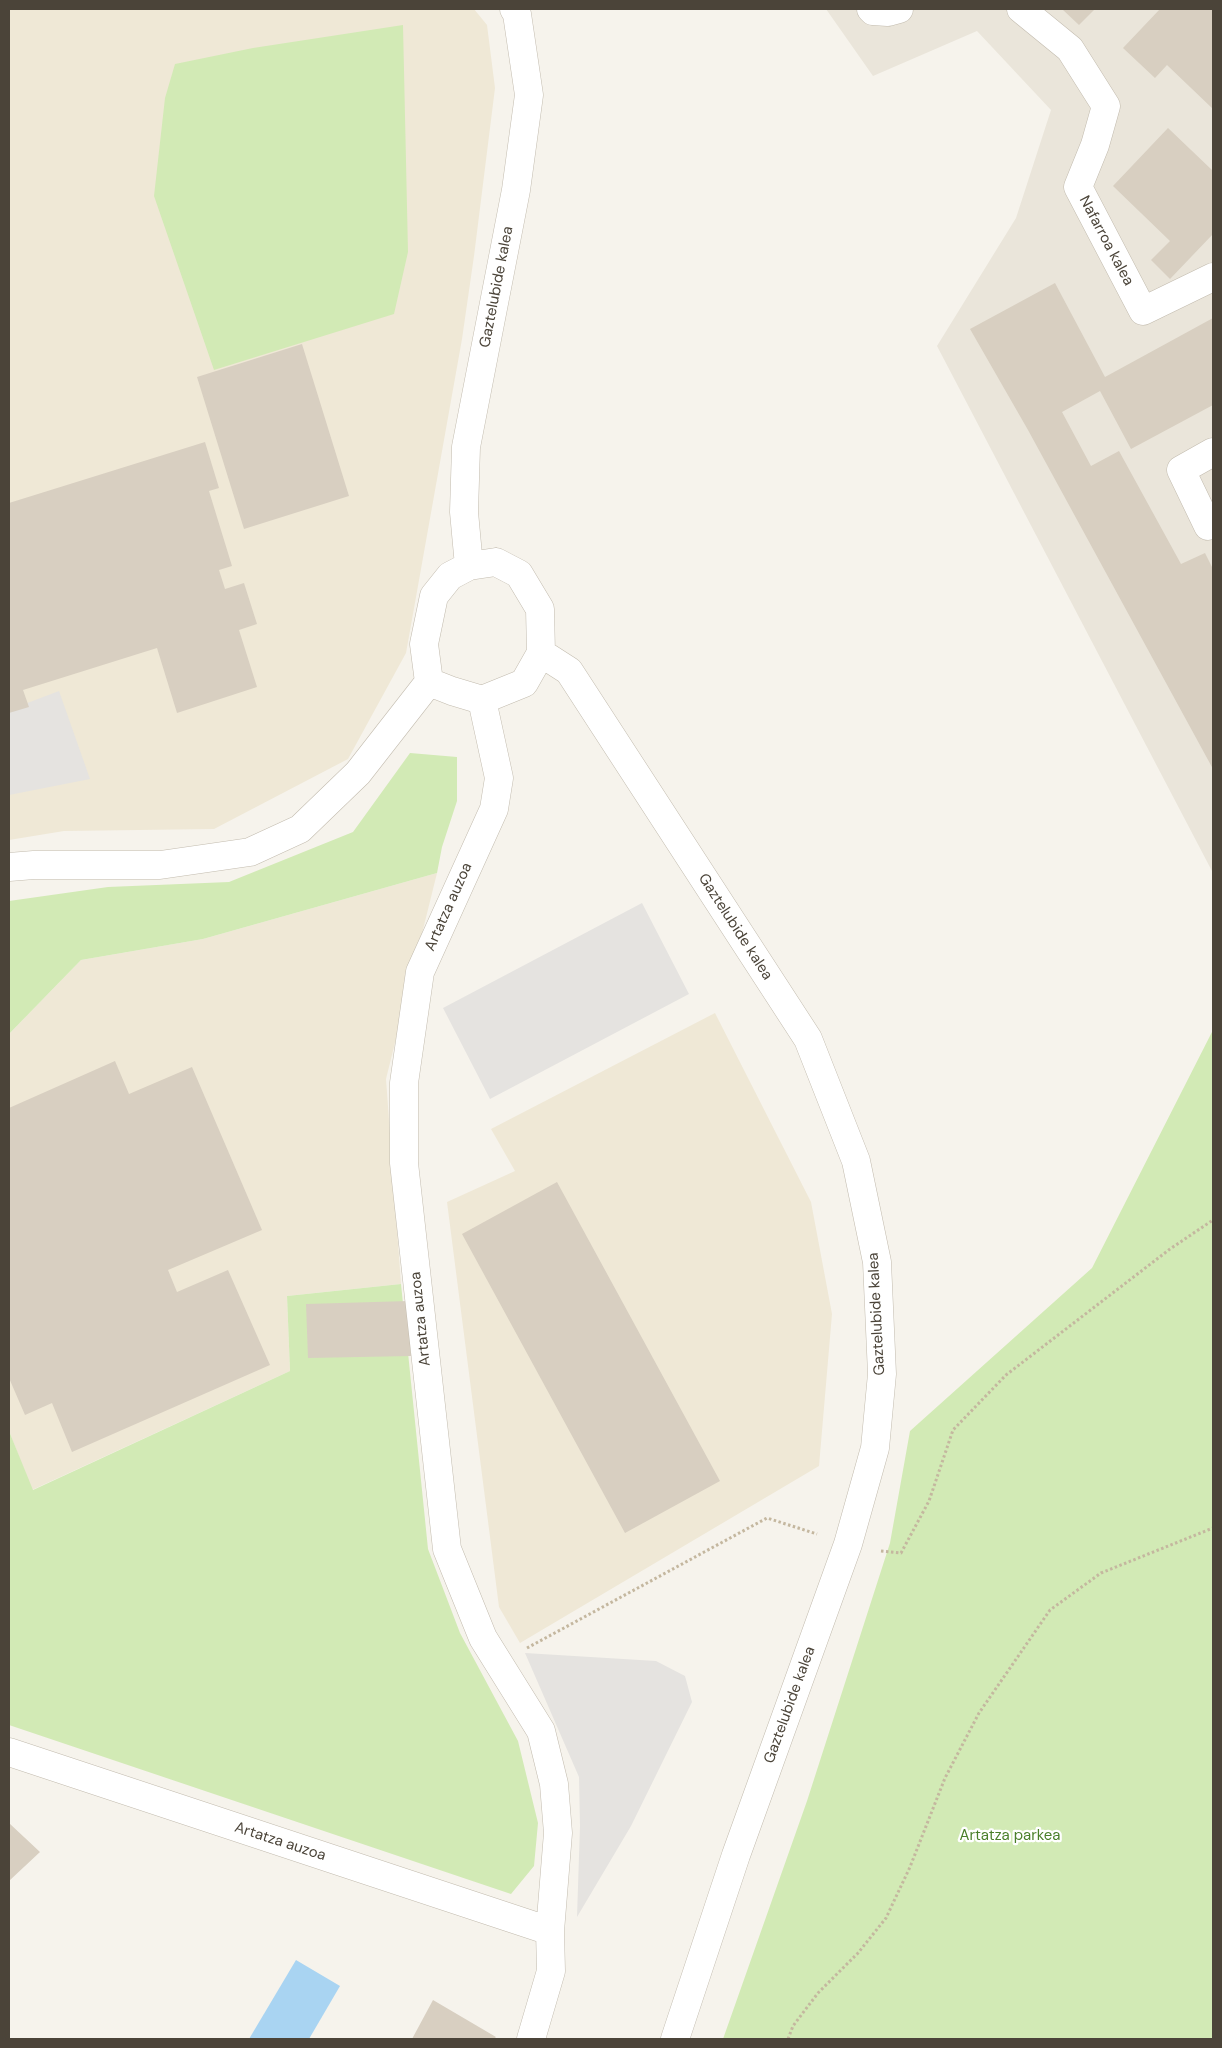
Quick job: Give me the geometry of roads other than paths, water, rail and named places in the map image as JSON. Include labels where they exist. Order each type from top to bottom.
[{"type":"street","name":"Gaztelubide kalea","points":[[469,566],[464,512],[466,447],[516,190],[529,96],[514,9]]},
{"type":"street","points":[[871,9],[873,11],[888,12],[899,9]]},
{"type":"street","name":"Nafarroa kalea","points":[[1021,9],[1070,49],[1106,106],[1095,144],[1078,187],[1143,311],[1213,277]]},
{"type":"street","points":[[1213,452],[1181,470],[1208,526],[1213,524]]},
{"type":"street","points":[[9,867],[34,865],[160,865],[250,852],[300,829],[358,772],[429,682],[424,644],[434,596],[450,576],[469,566],[496,562],[519,574],[540,609],[541,653],[524,683],[482,700],[429,682]]},
{"type":"street","name":"Gaztelubide kalea","points":[[541,653],[568,670],[808,1039],[856,1161],[877,1262],[882,1374],[875,1448],[848,1544],[736,1856],[675,2039]]},
{"type":"street","name":"Artatza auzoa","points":[[482,700],[500,778],[494,809],[420,972],[404,1083],[404,1153],[447,1549],[483,1638],[541,1731],[554,1784],[558,1833],[550,1932],[551,1971],[531,2039]]},
{"type":"street","name":"Artatza auzoa","points":[[9,1752],[550,1932]]},
{"type":"water","points":[[296,1960],[340,1986],[309,2039],[249,2039]]},
{"type":"park label","name":"Artatza parkea","points":[[1010,1836]]}]
